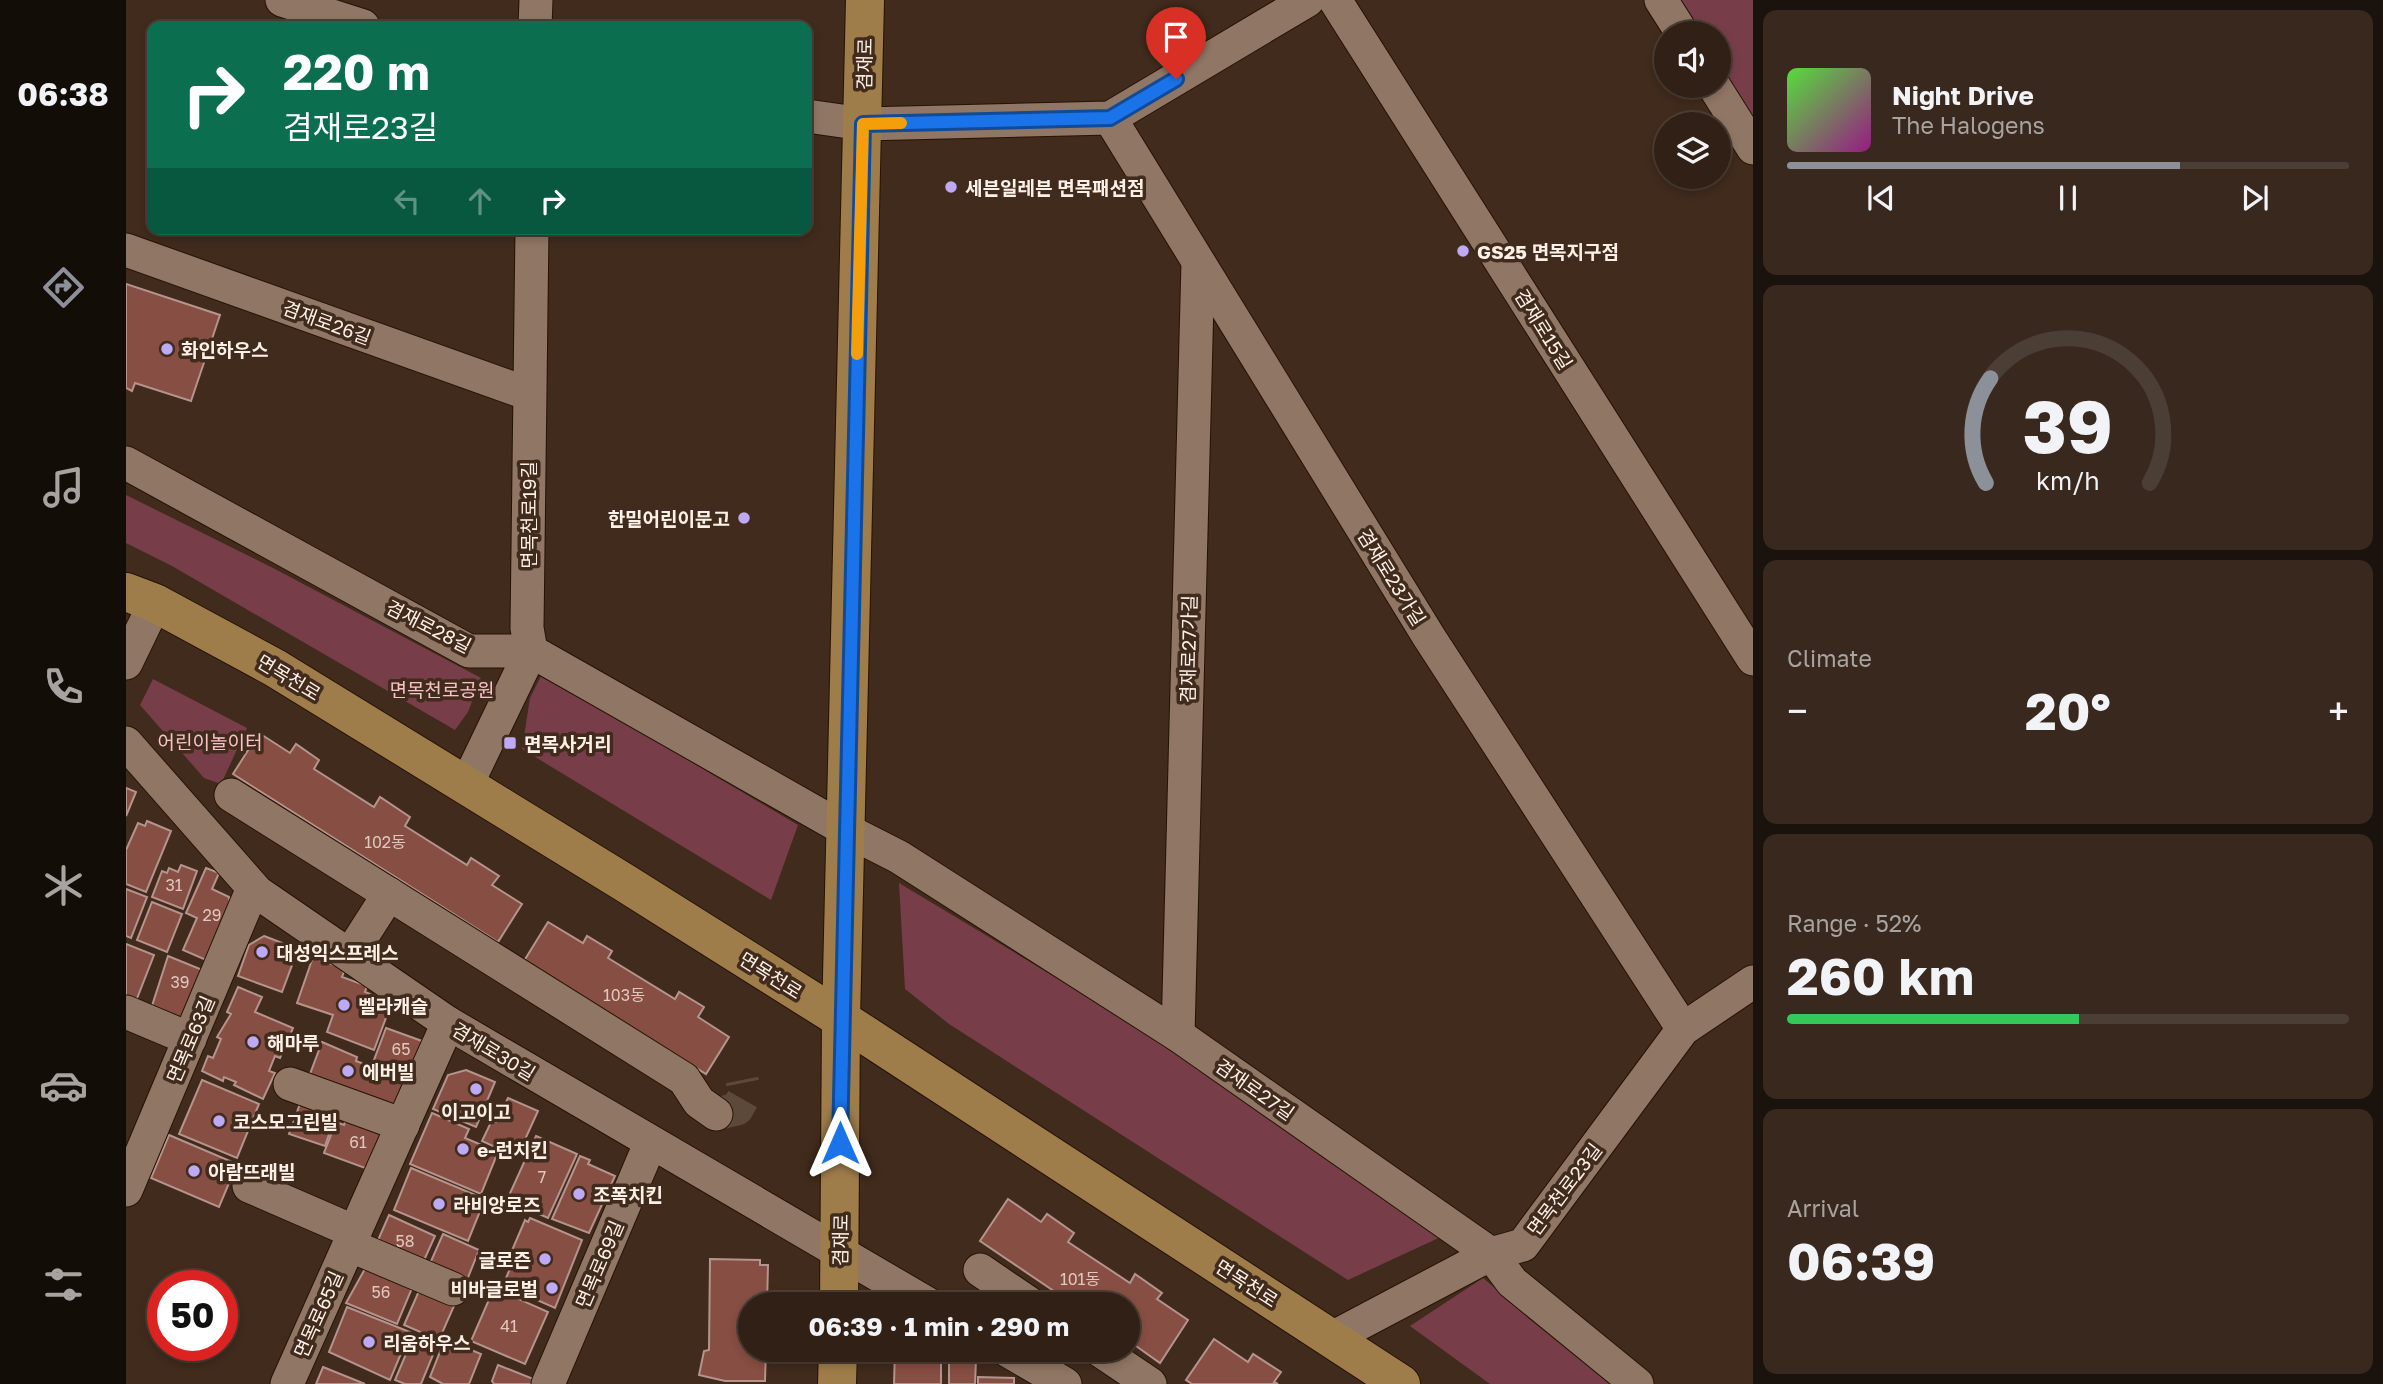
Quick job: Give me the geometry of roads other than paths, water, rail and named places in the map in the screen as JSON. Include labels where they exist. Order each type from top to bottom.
[{"type":"main road","name":"겸재로","points":[[839,1292],[841,1019],[865,0]]},
{"type":"main road","name":"면목천로","points":[[140,597],[275,668],[841,1019],[1401,1384]]},
{"type":"main road","points":[[837,1384],[838,1362]]},
{"type":"street","points":[[282,0],[347,21]]},
{"type":"street","points":[[535,21],[536,0]]},
{"type":"street","points":[[812,117],[863,124],[1110,118],[1308,0]]},
{"type":"street","name":"겸재로15길","points":[[1335,0],[1753,659]]},
{"type":"street","points":[[1661,0],[1674,21]]},
{"type":"street","points":[[1722,98],[1753,148]]},
{"type":"street","name":"겸재로23가길","points":[[1110,118],[1429,638],[1683,1029]]},
{"type":"street","name":"면목천로19길","points":[[531,651],[527,628],[532,235]]},
{"type":"street","name":"겸재로26길","points":[[126,250],[528,394]]},
{"type":"street","name":"겸재로27가길","points":[[1178,1035],[1198,262]]},
{"type":"street","name":"겸재로28길","points":[[126,463],[469,651],[531,651],[846,830]]},
{"type":"street","points":[[126,663],[140,597]]},
{"type":"street","points":[[466,786],[531,651]]},
{"type":"street","name":"겸재로30길","points":[[126,743],[253,888],[448,1023],[650,1144],[908,1292]]},
{"type":"street","points":[[231,795],[684,1079],[699,1102],[716,1114]]},
{"type":"street","name":"겸재로27길","points":[[846,830],[899,857],[1178,1035],[1491,1254],[1512,1282],[1637,1384]]},
{"type":"street","name":"면목로63길","points":[[126,1190],[253,888]]},
{"type":"street","points":[[350,955],[389,894]]},
{"type":"street","name":"면목천로23길","points":[[1332,1338],[1491,1254],[1522,1245],[1683,1029],[1753,982]]},
{"type":"street","points":[[126,1012],[190,1040]]},
{"type":"street","name":"면목로65길","points":[[287,1384],[448,1023]]},
{"type":"street","points":[[290,1084],[403,1125]]},
{"type":"street","name":"면목로69길","points":[[548,1384],[650,1144]]},
{"type":"street","points":[[249,1186],[453,1289]]},
{"type":"street","points":[[980,1270],[1012,1292]]},
{"type":"street","points":[[1028,1362],[1065,1384]]},
{"type":"street","points":[[1117,1362],[1150,1384]]},
{"type":"tunnel","points":[[716,1114],[737,1109],[745,1095],[742,1080]]},
{"type":"place","name":"세븐일레븐 면목패션점","points":[[951,187]]},
{"type":"place","name":"GS25 면목지구점","points":[[1463,251]]},
{"type":"place","name":"화인하우스","points":[[167,349]]},
{"type":"place","name":"한밀어린이문고","points":[[744,518]]},
{"type":"place","name":"면목사거리","points":[[510,743]]},
{"type":"place","name":"대성익스프레스","points":[[262,952]]},
{"type":"place","name":"벨라캐슬","points":[[344,1005]]},
{"type":"place","name":"해마루","points":[[253,1042]]},
{"type":"place","name":"에버빌","points":[[348,1071]]},
{"type":"place","name":"이고이고","points":[[476,1089]]},
{"type":"place","name":"코스모그린빌","points":[[219,1121]]},
{"type":"place","name":"e-런치킨","points":[[463,1149]]},
{"type":"place","name":"아람뜨래빌","points":[[194,1171]]},
{"type":"place","name":"조폭치킨","points":[[579,1194]]},
{"type":"place","name":"라비앙로즈","points":[[439,1204]]},
{"type":"place","name":"글로즌","points":[[545,1259]]},
{"type":"place","name":"비바글로벌","points":[[552,1288]]},
{"type":"place","name":"리움하우스","points":[[369,1342]]},
{"type":"park label","name":"면목천로공원","points":[[442,689]]},
{"type":"park label","name":"어린이놀이터","points":[[210,741]]}]
